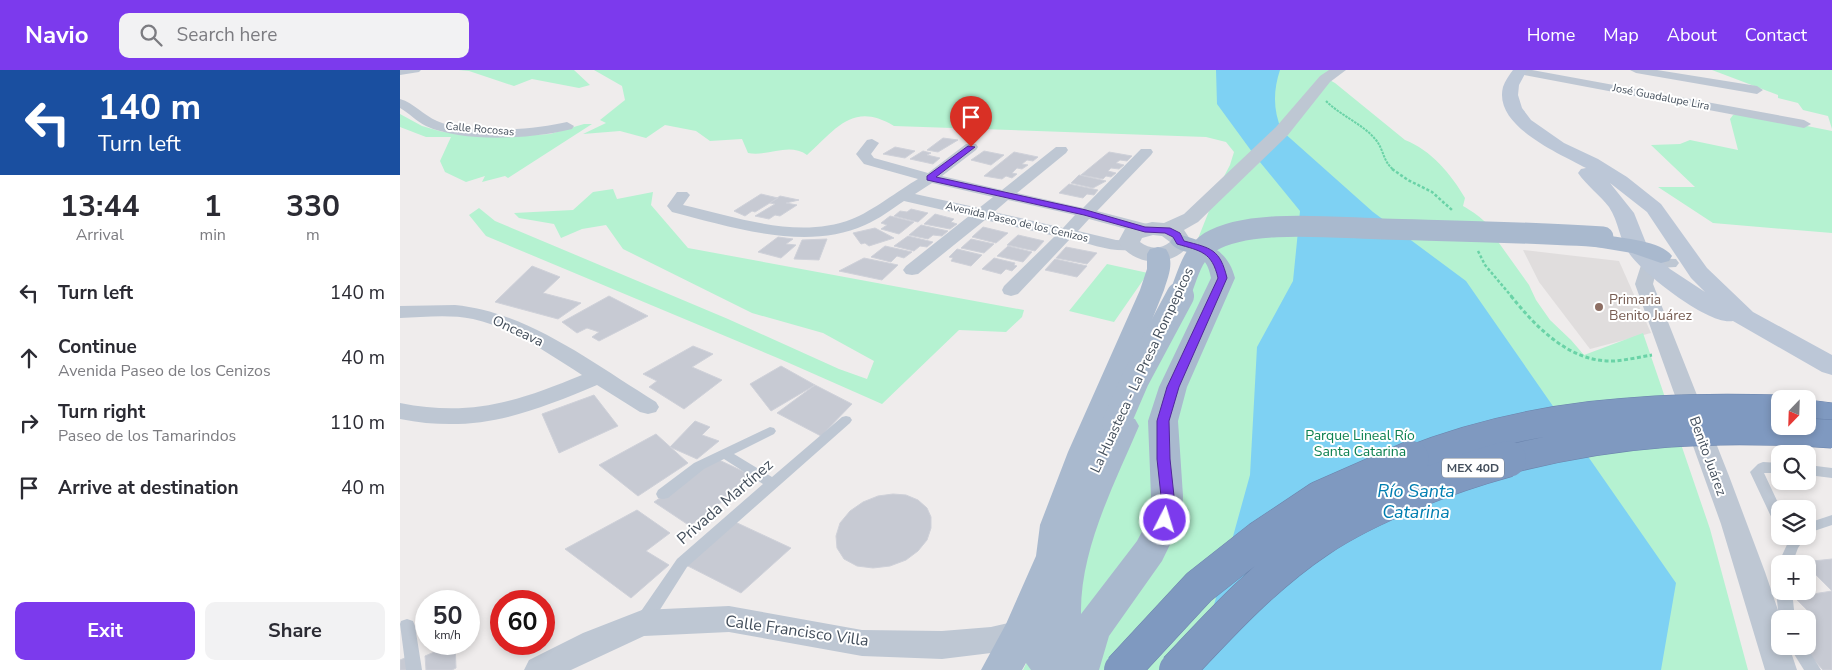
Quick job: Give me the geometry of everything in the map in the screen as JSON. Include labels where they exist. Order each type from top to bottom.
[{"type":"highway","name":"MEX 40D","points":[[1122,670],[1168,619],[1210,578],[1273,530],[1312,504],[1404,462],[1462,441],[1553,420],[1658,409],[1711,407],[1771,409]]},
{"type":"highway","points":[[1816,411],[1832,413]]},
{"type":"highway","name":"MEX 40D","points":[[1177,670],[1240,604],[1273,574],[1313,543],[1359,517],[1415,490],[1467,470],[1561,445],[1629,435],[1724,430],[1798,431],[1832,434]]},
{"type":"main road","points":[[1519,71],[1511,85],[1510,95],[1514,109],[1525,124],[1558,147],[1596,180],[1651,252],[1708,305],[1750,321],[1832,366]]},
{"type":"main road","points":[[1558,147],[1591,163],[1620,181],[1654,208],[1699,273],[1750,321]]},
{"type":"main road","points":[[1591,163],[1657,232],[1661,240],[1651,252]]},
{"type":"main road","name":"La Huasteca - La Presa Rompepicos","points":[[1001,670],[1021,634],[1053,554],[1120,425],[1170,340],[1204,265],[1209,256],[1220,247],[1236,240],[1267,232],[1289,231],[1603,239],[1651,252]]},
{"type":"main road","points":[[1053,554],[1058,525],[1083,452],[1152,290],[1169,242],[1207,250],[1214,256],[1222,270],[1222,278],[1173,387],[1163,421],[1164,459],[1168,496],[1165,520],[1150,551],[1092,629],[1079,670]]},
{"type":"main road","name":"La Huasteca - La Presa Rompepicos","points":[[1066,670],[1062,650],[1061,618],[1067,567],[1076,536],[1120,425]]},
{"type":"main road","points":[[1021,634],[1042,654],[1055,670]]},
{"type":"street","points":[[400,72],[415,70]]},
{"type":"street","points":[[1138,237],[1142,252],[1169,242],[1190,218],[1282,132],[1325,78],[1339,70]]},
{"type":"street","points":[[1627,90],[1628,70]]},
{"type":"street","points":[[1636,70],[1757,90]]},
{"type":"street","name":"José Guadalupe Lira","points":[[1519,71],[1804,124]]},
{"type":"street","name":"Calle Rocosas","points":[[400,103],[436,125],[454,128],[527,133],[567,126]]},
{"type":"street","name":"Avenida Paseo de los Cenizos","points":[[872,143],[863,154],[868,161],[930,178],[1086,213],[1138,237]]},
{"type":"street","points":[[682,195],[676,206],[680,210],[782,232],[805,233],[842,228],[859,222],[904,196],[971,147]]},
{"type":"street","points":[[912,270],[1061,150]]},
{"type":"street","points":[[1011,290],[1146,152]]},
{"type":"street","name":"Avenida Paseo de los Cenizos","points":[[904,196],[1116,245],[1138,237]]},
{"type":"street","name":"Benito Juárez","points":[[1651,252],[1644,284],[1714,470],[1771,633],[1781,670]]},
{"type":"street","name":"Onceava","points":[[400,312],[455,311],[475,313],[506,322],[529,333],[648,407]]},
{"type":"street","points":[[400,411],[428,417],[464,418],[493,414],[533,404],[597,377]]},
{"type":"street","name":"Calle Francisco Villa","points":[[540,670],[594,643],[642,623],[729,619],[862,643],[942,645],[990,640],[1021,634],[1041,628],[1061,618]]},
{"type":"lane","name":"Privada Martínez","points":[[642,623],[682,563],[846,420]]},
{"type":"lane","points":[[663,494],[699,466],[770,431]]},
{"type":"lane","points":[[725,454],[773,484]]},
{"type":"lane","points":[[1771,467],[1763,467],[1757,472],[1771,502]]},
{"type":"lane","points":[[1816,471],[1832,473]]},
{"type":"lane","points":[[1816,525],[1832,520]]},
{"type":"lane","points":[[407,626],[414,670]]},
{"type":"lane","points":[[1803,655],[1812,670]]},
{"type":"shaded area","name":"Primaria Benito Juárez","points":[[1523,250],[1619,261],[1651,333],[1590,349],[1539,282]]},
{"type":"green space","points":[[459,70],[574,70],[590,85],[579,88],[532,79],[514,86],[469,71]]},
{"type":"green space","name":"Parque Lineal Río Santa Catarina","points":[[594,70],[1336,70],[1324,77],[1335,83],[1405,140],[1432,156],[1447,172],[1465,198],[1463,206],[1489,226],[1550,320],[1584,355],[1643,333],[1710,529],[1748,670],[1023,670],[1039,637],[1234,152],[1226,142],[1206,137],[894,126],[880,119],[867,116],[856,117],[846,121],[807,155],[793,150],[756,154],[748,153],[742,139],[710,141],[696,131],[665,125],[646,138],[620,131],[583,134],[606,123],[600,120],[625,100],[622,86]]},
{"type":"green space","points":[[1712,70],[1832,70],[1832,129],[1828,116],[1803,110],[1798,103],[1778,98],[1778,95]]},
{"type":"green space","points":[[1741,113],[1832,131],[1832,233],[1713,223],[1658,187],[1695,187],[1651,145],[1680,144],[1690,140],[1738,150],[1730,119],[1733,115]]},
{"type":"green space","points":[[400,114],[422,126],[443,132],[517,136],[550,134],[584,124],[592,124],[508,178],[505,176],[482,182],[485,176],[466,182],[445,172],[440,161],[451,137],[426,137],[400,127]]},
{"type":"green space","points":[[613,189],[617,199],[653,192],[651,205],[688,248],[1024,310],[1022,317],[1006,332],[959,330],[882,404],[780,359],[486,236],[469,215],[479,208],[495,221],[728,319],[839,369],[867,379],[874,361],[823,333],[752,313],[623,249],[606,225],[582,229],[561,238],[554,224],[519,218],[514,213],[573,210],[593,192]]},
{"type":"green space","points":[[1107,264],[1148,273],[1114,322],[1069,311]]},
{"type":"water","name":"Río Santa Catarina","points":[[1216,70],[1280,70],[1275,101],[1282,131],[1373,212],[1466,281],[1676,583],[1661,670],[1196,670],[1250,475],[1257,347],[1293,281],[1300,211],[1255,156],[1217,104]]},
{"type":"building","points":[[943,138],[958,140],[938,152],[927,150]]},
{"type":"building","points":[[895,147],[915,151],[905,158],[883,154]]},
{"type":"building","points":[[923,151],[931,153],[927,155],[940,158],[933,164],[910,159]]},
{"type":"building","points":[[984,151],[1004,155],[991,165],[971,160]]},
{"type":"building","points":[[1014,152],[1038,157],[1033,161],[1027,160],[1022,164],[1028,165],[1022,169],[1017,168],[1012,173],[1017,174],[1012,178],[1006,176],[1002,179],[984,176]]},
{"type":"building","points":[[1109,152],[1132,156],[1127,161],[1120,160],[1116,163],[1124,165],[1119,169],[1111,168],[1108,171],[1116,173],[1111,177],[1106,176],[1103,179],[1081,175]]},
{"type":"building","points":[[1079,175],[1106,181],[1093,188],[1071,183]]},
{"type":"building","points":[[1069,184],[1098,190],[1094,195],[1087,194],[1083,198],[1059,193]]},
{"type":"building","points":[[761,194],[778,198],[745,216],[734,211]]},
{"type":"building","points":[[780,196],[799,200],[786,203],[797,205],[780,216],[775,215],[769,219],[755,216],[775,204],[770,203]]},
{"type":"building","points":[[911,209],[928,213],[918,222],[894,216],[900,211],[907,212]]},
{"type":"building","points":[[935,214],[954,219],[951,222],[957,224],[950,229],[924,224]]},
{"type":"building","points":[[890,216],[914,222],[899,234],[881,229],[887,225],[881,223]]},
{"type":"building","points":[[921,225],[948,231],[942,236],[933,235],[928,239],[909,235]]},
{"type":"building","points":[[983,227],[1008,233],[996,243],[972,237]]},
{"type":"building","points":[[875,228],[894,238],[869,246],[865,243],[861,244],[853,233]]},
{"type":"building","points":[[1018,235],[1044,241],[1035,251],[1007,245]]},
{"type":"building","points":[[908,236],[933,242],[927,247],[920,246],[914,251],[894,246]]},
{"type":"building","points":[[778,237],[793,239],[786,244],[796,245],[781,258],[758,252]]},
{"type":"building","points":[[827,239],[819,260],[794,259],[802,240]]},
{"type":"building","points":[[971,239],[994,244],[984,253],[961,248]]},
{"type":"building","points":[[885,246],[912,252],[904,258],[897,256],[891,262],[871,257]]},
{"type":"building","points":[[1008,246],[1032,252],[1023,262],[997,256]]},
{"type":"building","points":[[1066,247],[1097,253],[1087,264],[1056,258]]},
{"type":"building","points":[[957,249],[982,255],[971,266],[951,261],[953,258],[949,257]]},
{"type":"building","points":[[864,258],[898,265],[882,280],[839,271]]},
{"type":"building","points":[[994,258],[1015,263],[1014,265],[1017,266],[1012,271],[1006,269],[1001,274],[982,269]]},
{"type":"building","points":[[1055,259],[1087,266],[1077,277],[1045,270]]},
{"type":"building","points":[[532,266],[560,277],[543,293],[581,303],[558,319],[495,302]]},
{"type":"building","points":[[609,296],[648,316],[599,341],[592,337],[599,332],[587,328],[577,333],[562,322]]},
{"type":"building","points":[[693,346],[713,354],[692,367],[722,380],[684,409],[649,387],[657,381],[643,374]]},
{"type":"building","points":[[781,366],[815,385],[771,411],[750,384]]},
{"type":"building","points":[[815,385],[852,404],[821,436],[777,413]]},
{"type":"building","points":[[594,395],[618,426],[559,453],[542,414]]},
{"type":"building","points":[[695,421],[710,427],[702,435],[719,441],[697,459],[670,447]]},
{"type":"building","points":[[656,434],[688,463],[638,496],[599,465]]},
{"type":"building","points":[[717,459],[755,477],[690,526],[654,502]]},
{"type":"building","points":[[906,495],[918,500],[927,508],[931,517],[931,528],[927,540],[918,551],[906,560],[890,566],[873,568],[857,566],[844,559],[837,548],[836,536],[840,523],[850,511],[863,502],[878,496]]},
{"type":"building","points":[[637,510],[670,533],[646,551],[669,565],[631,598],[565,549]]},
{"type":"building","points":[[733,521],[791,548],[741,593],[684,564]]},
{"type":"building","points":[[1832,559],[1832,591],[1816,575],[1816,561]]},
{"type":"building","points":[[1832,591],[1832,670],[1823,670],[1809,655],[1816,655],[1816,610],[1807,610],[1797,600],[1816,600],[1816,594]]},
{"type":"building","points":[[455,655],[456,668],[452,670],[426,670],[425,656]]},
{"type":"building","points":[[407,657],[409,670],[400,670],[400,660]]},
{"type":"place","name":"Primaria Benito Juárez","points":[[1599,307]]},
{"type":"route","points":[[971,147],[930,178],[1086,213],[1145,229],[1167,230],[1177,235],[1181,242],[1207,250],[1219,262],[1222,278],[1173,387],[1163,421],[1164,459],[1168,496],[1165,520]]}]
